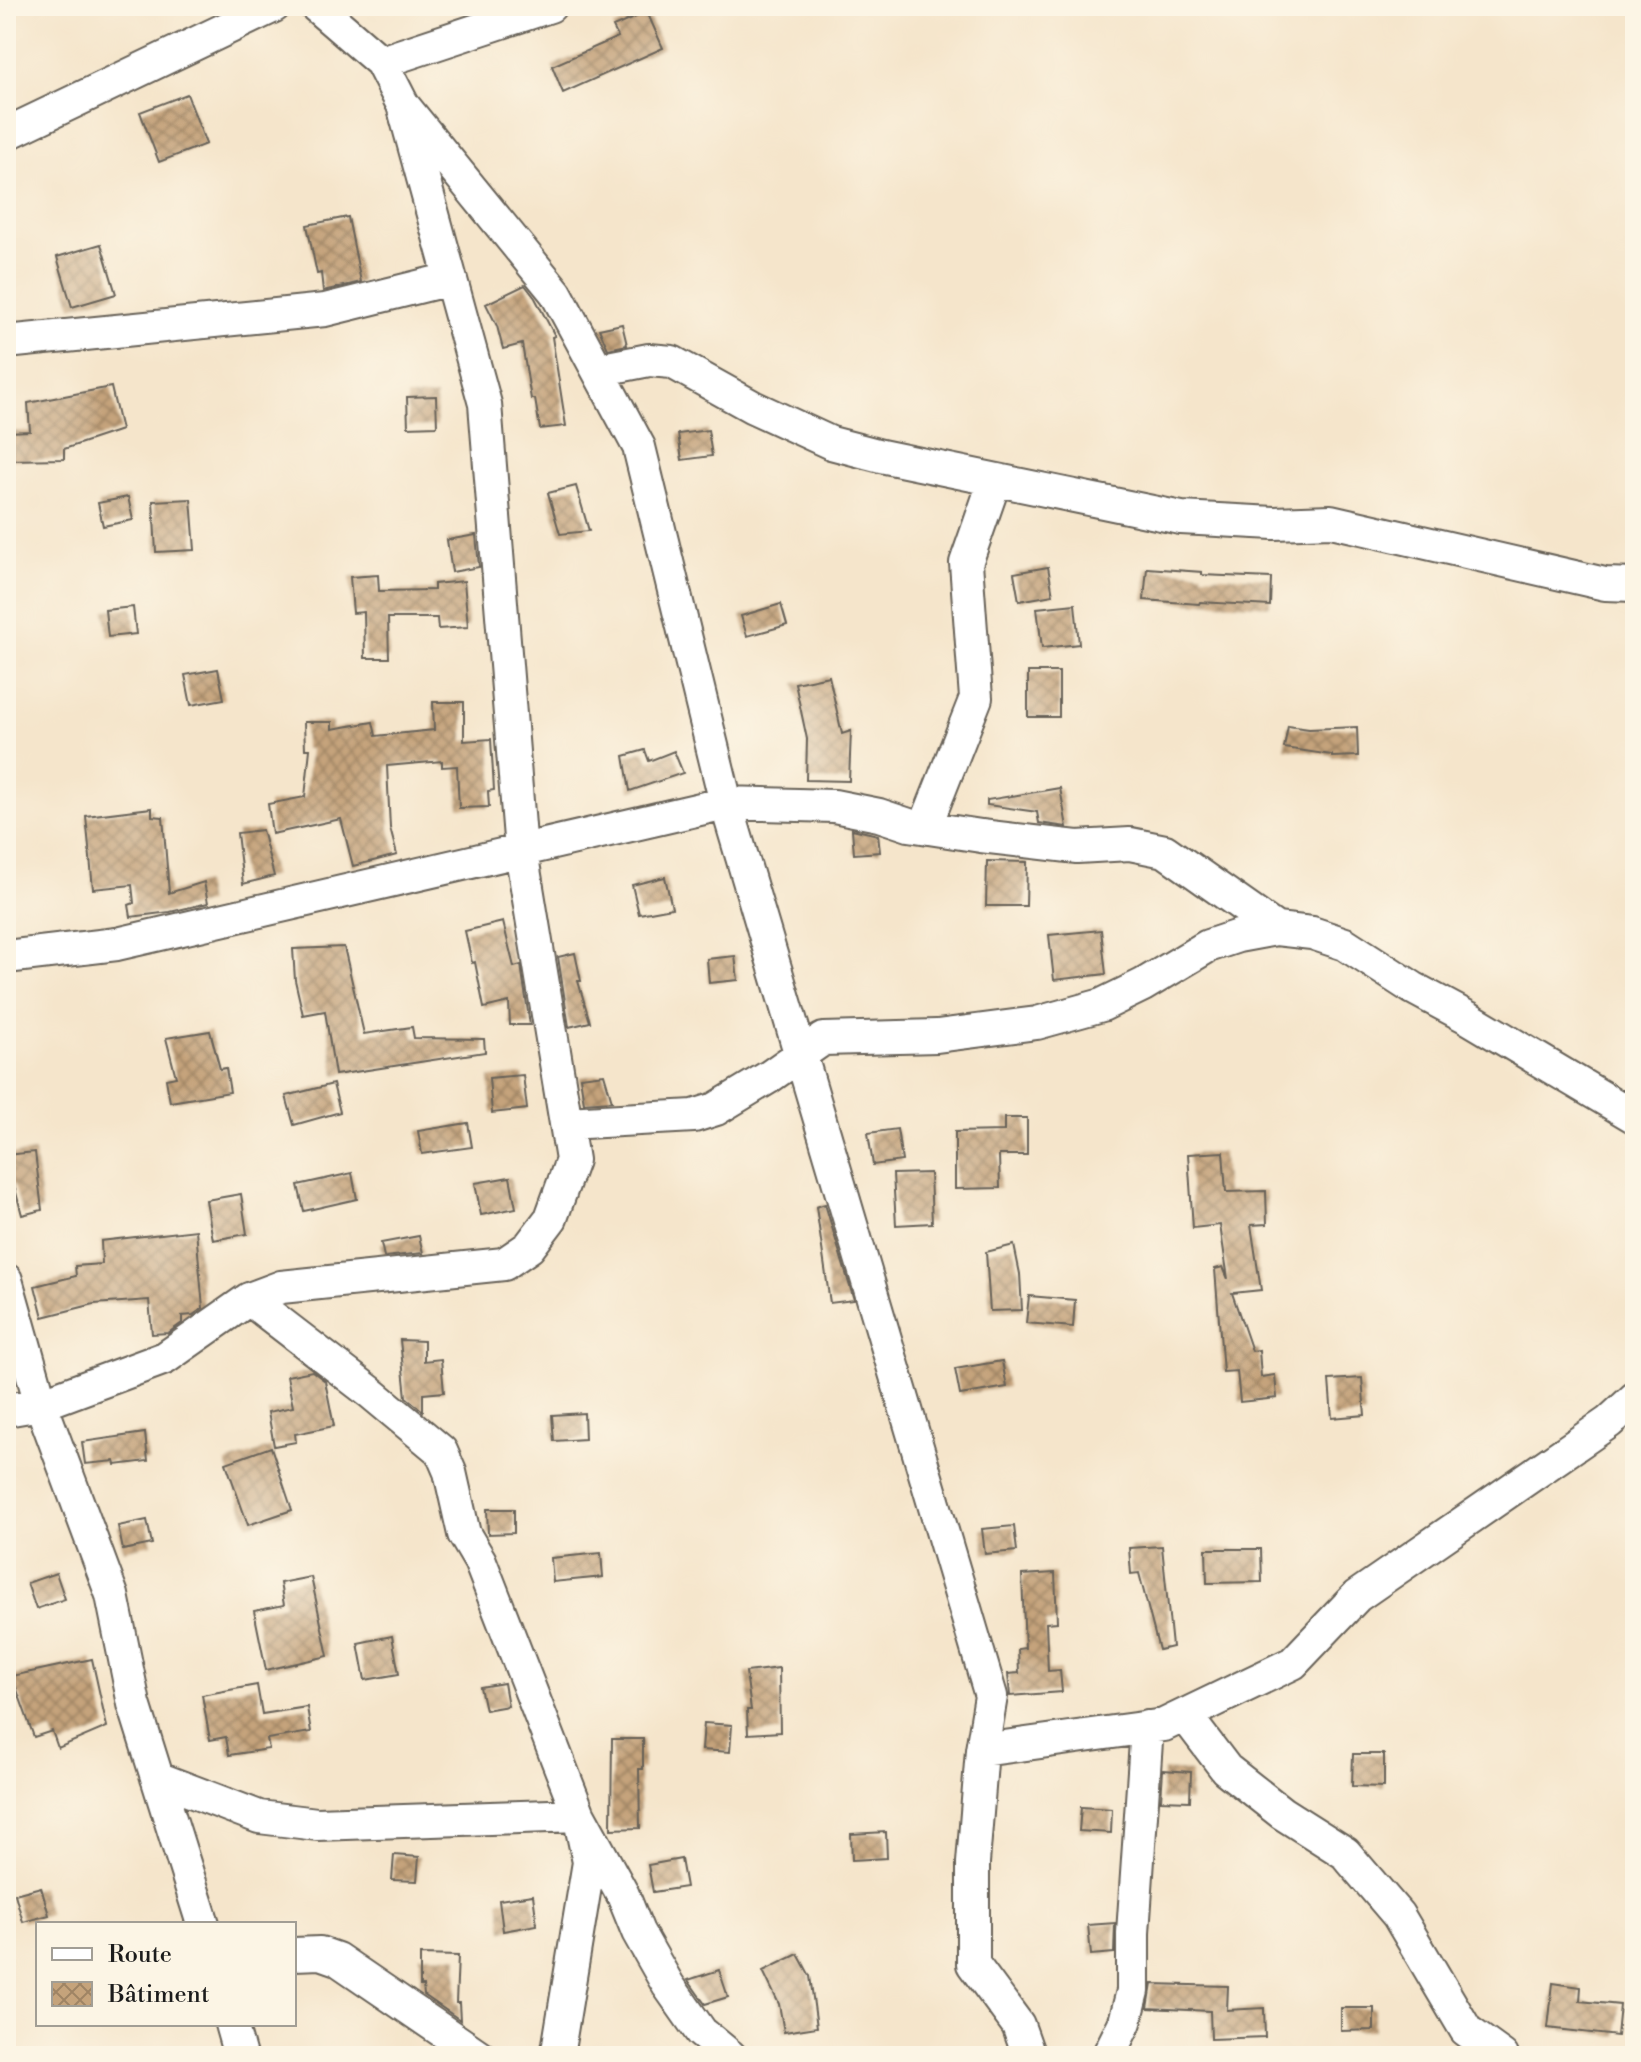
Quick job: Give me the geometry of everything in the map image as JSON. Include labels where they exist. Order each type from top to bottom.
[{"type":"street","points":[[6,134],[274,6]]},
{"type":"street","points":[[6,1410],[41,1404],[165,1358],[249,1299],[281,1287],[504,1264],[529,1247],[551,1218],[572,1160],[521,851],[485,404],[403,105],[381,62],[316,6]]},
{"type":"street","points":[[381,62],[550,6]]},
{"type":"street","points":[[403,105],[556,293],[639,447],[726,803],[991,1696],[982,1750],[973,1863],[973,1964],[1018,2025],[1029,2056]]},
{"type":"street","points":[[6,342],[325,310],[450,279]]},
{"type":"street","points":[[598,370],[649,360],[672,362],[753,407],[831,443],[995,480],[1181,518],[1274,523],[1331,521],[1605,584],[1635,585]]},
{"type":"street","points":[[925,827],[976,698],[966,563],[995,480]]},
{"type":"street","points":[[6,957],[117,944],[726,803],[834,806],[925,827],[1077,847],[1130,844],[1165,851],[1276,929]]},
{"type":"street","points":[[566,1123],[694,1116],[716,1109],[823,1039],[937,1036],[1037,1023],[1102,1005],[1143,985],[1208,946],[1238,936],[1276,929],[1312,933],[1345,944],[1413,988],[1635,1117]]},
{"type":"street","points":[[6,1280],[41,1404],[112,1595],[134,1704],[202,1922]]},
{"type":"street","points":[[249,1299],[441,1451],[450,1472],[464,1534],[480,1561],[579,1815],[668,1985],[701,2032],[730,2056]]},
{"type":"street","points":[[982,1750],[1164,1725],[1293,1663],[1357,1596],[1609,1422],[1635,1398]]},
{"type":"street","points":[[1185,1715],[1226,1769],[1282,1813],[1345,1853],[1398,1915],[1466,2043],[1502,2056]]},
{"type":"street","points":[[1108,2056],[1125,2022],[1133,1991],[1133,1933],[1147,1727]]},
{"type":"street","points":[[157,1778],[259,1817],[317,1824],[579,1815]]},
{"type":"street","points":[[557,2056],[589,1862],[579,1815]]},
{"type":"street","points":[[296,1954],[320,1953],[337,1959],[479,2056]]},
{"type":"street","points":[[232,2026],[240,2056]]},
{"type":"building","points":[[647,12],[663,48],[563,93],[552,66],[618,37],[613,27]]},
{"type":"building","points":[[187,94],[206,144],[159,162],[140,112]]},
{"type":"building","points":[[348,217],[361,282],[323,291],[307,225]]},
{"type":"building","points":[[101,244],[116,294],[72,307],[57,257]]},
{"type":"building","points":[[525,285],[555,336],[552,337],[566,426],[540,429],[535,399],[531,399],[522,344],[503,349],[497,326],[486,304]]},
{"type":"building","points":[[622,324],[627,345],[608,349],[599,329]]},
{"type":"building","points":[[111,387],[121,430],[64,449],[64,459],[8,460],[7,432],[30,431],[28,403]]},
{"type":"building","points":[[436,396],[437,426],[408,427],[407,397]]},
{"type":"building","points":[[708,430],[712,456],[682,460],[678,434]]},
{"type":"building","points":[[576,486],[589,531],[560,534],[548,493]]},
{"type":"building","points":[[128,497],[133,520],[103,526],[98,503]]},
{"type":"building","points":[[191,499],[195,550],[156,552],[153,501]]},
{"type":"building","points":[[476,535],[479,567],[452,572],[447,540]]},
{"type":"building","points":[[1048,567],[1053,595],[1019,601],[1014,573]]},
{"type":"building","points":[[1147,568],[1202,572],[1202,575],[1271,578],[1270,606],[1144,600]]},
{"type":"building","points":[[378,575],[379,591],[434,590],[434,584],[464,581],[468,627],[438,629],[437,618],[388,618],[389,658],[365,658],[364,612],[353,613],[350,577]]},
{"type":"building","points":[[781,604],[787,625],[747,636],[741,616]]},
{"type":"building","points":[[1075,604],[1079,644],[1042,648],[1037,608]]},
{"type":"building","points":[[133,607],[136,634],[108,637],[105,610]]},
{"type":"building","points":[[218,669],[224,699],[191,705],[185,675]]},
{"type":"building","points":[[1028,672],[1059,672],[1059,717],[1028,717]]},
{"type":"building","points":[[829,676],[842,734],[851,731],[849,781],[806,780],[807,739],[795,683]]},
{"type":"building","points":[[433,702],[464,702],[464,741],[491,739],[494,790],[488,791],[489,807],[459,808],[457,766],[442,767],[442,761],[387,766],[390,828],[397,855],[353,866],[341,819],[272,834],[268,804],[305,797],[310,749],[305,749],[304,722],[332,722],[332,729],[373,722],[376,736],[434,730]]},
{"type":"building","points":[[1288,726],[1309,729],[1357,727],[1358,756],[1332,757],[1284,748]]},
{"type":"building","points":[[645,750],[649,761],[674,751],[683,773],[630,791],[624,756]]},
{"type":"building","points":[[1060,788],[1067,827],[1039,823],[1037,812],[987,805],[987,800]]},
{"type":"building","points":[[152,808],[152,816],[163,817],[169,893],[204,882],[208,903],[131,917],[129,905],[134,903],[132,885],[93,889],[86,816]]},
{"type":"building","points":[[852,829],[878,835],[880,852],[854,854]]},
{"type":"building","points":[[262,830],[274,876],[243,884],[237,833]]},
{"type":"building","points":[[987,861],[1027,862],[1026,906],[986,906]]},
{"type":"building","points":[[665,877],[672,908],[639,914],[632,885]]},
{"type":"building","points":[[503,922],[514,967],[521,965],[530,1025],[510,1025],[509,1002],[484,1008],[475,962],[472,963],[465,931]]},
{"type":"building","points":[[1101,930],[1106,974],[1054,980],[1049,935]]},
{"type":"building","points":[[344,947],[364,1034],[412,1027],[414,1038],[484,1039],[485,1052],[335,1075],[325,1011],[303,1015],[295,980],[293,949]]},
{"type":"building","points":[[575,953],[581,981],[578,981],[590,1022],[569,1027],[558,957]]},
{"type":"building","points":[[735,956],[738,980],[709,983],[707,959]]},
{"type":"building","points":[[210,1031],[220,1069],[226,1068],[230,1092],[170,1102],[166,1079],[176,1077],[166,1038]]},
{"type":"building","points":[[604,1074],[612,1101],[584,1103],[580,1077]]},
{"type":"building","points":[[523,1075],[527,1109],[492,1113],[489,1078]]},
{"type":"building","points":[[333,1084],[340,1112],[294,1125],[286,1096]]},
{"type":"building","points":[[1004,1118],[1027,1118],[1027,1155],[999,1155],[1000,1188],[955,1189],[955,1132],[1004,1131]]},
{"type":"building","points":[[468,1123],[472,1147],[422,1154],[418,1131]]},
{"type":"building","points":[[897,1129],[902,1161],[873,1165],[868,1133]]},
{"type":"building","points":[[35,1152],[42,1210],[22,1215],[14,1185],[6,1186],[6,1155]]},
{"type":"building","points":[[1223,1152],[1226,1192],[1266,1191],[1267,1224],[1251,1225],[1261,1290],[1232,1293],[1252,1351],[1259,1350],[1261,1377],[1275,1375],[1277,1398],[1240,1402],[1237,1371],[1223,1372],[1215,1269],[1223,1267],[1228,1279],[1220,1225],[1193,1228],[1188,1154]]},
{"type":"building","points":[[352,1173],[357,1199],[304,1211],[298,1185]]},
{"type":"building","points":[[930,1173],[932,1223],[896,1225],[893,1174]]},
{"type":"building","points":[[510,1177],[516,1208],[481,1215],[475,1183]]},
{"type":"building","points":[[241,1194],[247,1234],[213,1240],[206,1200]]},
{"type":"building","points":[[825,1204],[854,1300],[830,1303],[816,1207]]},
{"type":"building","points":[[196,1230],[203,1308],[193,1315],[182,1316],[182,1323],[168,1333],[152,1334],[149,1300],[94,1304],[43,1317],[35,1286],[76,1276],[75,1266],[102,1264],[101,1241]]},
{"type":"building","points":[[419,1236],[423,1253],[384,1257],[381,1243]]},
{"type":"building","points":[[1014,1245],[1020,1274],[1022,1310],[990,1311],[986,1252]]},
{"type":"building","points":[[1029,1296],[1075,1300],[1073,1327],[1026,1323]]},
{"type":"building","points":[[400,1340],[424,1341],[424,1361],[441,1359],[444,1392],[423,1394],[423,1411],[406,1397]]},
{"type":"building","points":[[1002,1361],[1007,1387],[960,1395],[955,1369]]},
{"type":"building","points":[[312,1371],[325,1381],[334,1426],[295,1434],[296,1442],[274,1446],[268,1412],[293,1407],[287,1376]]},
{"type":"building","points":[[1362,1378],[1365,1415],[1332,1418],[1329,1380]]},
{"type":"building","points":[[584,1413],[585,1439],[554,1441],[552,1415]]},
{"type":"building","points":[[145,1433],[148,1461],[116,1465],[115,1461],[85,1464],[82,1442]]},
{"type":"building","points":[[271,1447],[292,1510],[248,1525],[226,1463]]},
{"type":"building","points":[[487,1509],[514,1509],[514,1533],[488,1534]]},
{"type":"building","points":[[147,1520],[152,1544],[123,1550],[118,1526]]},
{"type":"building","points":[[1014,1526],[1017,1551],[985,1554],[982,1529]]},
{"type":"building","points":[[1162,1546],[1172,1647],[1159,1650],[1139,1573],[1131,1574],[1129,1548]]},
{"type":"building","points":[[1206,1549],[1261,1549],[1262,1582],[1207,1583]]},
{"type":"building","points":[[601,1553],[603,1577],[553,1582],[551,1558]]},
{"type":"building","points":[[56,1573],[65,1599],[36,1609],[27,1583]]},
{"type":"building","points":[[1055,1573],[1057,1622],[1046,1623],[1048,1671],[1060,1670],[1062,1692],[1010,1696],[1008,1674],[1019,1673],[1018,1649],[1025,1648],[1022,1575]]},
{"type":"building","points":[[311,1577],[328,1656],[266,1670],[254,1611],[284,1605],[280,1583]]},
{"type":"building","points":[[392,1636],[399,1674],[365,1680],[358,1643]]},
{"type":"building","points":[[92,1659],[107,1727],[58,1748],[52,1731],[34,1737],[12,1676]]},
{"type":"building","points":[[779,1668],[780,1732],[748,1734],[747,1710],[751,1710],[746,1672]]},
{"type":"building","points":[[504,1683],[508,1706],[485,1710],[480,1687]]},
{"type":"building","points":[[257,1685],[262,1714],[307,1707],[311,1732],[267,1739],[269,1749],[229,1755],[226,1737],[210,1740],[202,1695]]},
{"type":"building","points":[[704,1723],[732,1725],[730,1752],[702,1750]]},
{"type":"building","points":[[612,1739],[643,1739],[643,1769],[639,1769],[640,1828],[611,1829]]},
{"type":"building","points":[[1353,1754],[1384,1754],[1384,1787],[1352,1786]]},
{"type":"building","points":[[1163,1770],[1191,1772],[1190,1801],[1161,1800]]},
{"type":"building","points":[[1081,1807],[1112,1809],[1111,1833],[1079,1831]]},
{"type":"building","points":[[886,1832],[887,1858],[852,1860],[851,1834]]},
{"type":"building","points":[[394,1855],[419,1857],[417,1881],[392,1880]]},
{"type":"building","points":[[681,1859],[686,1887],[653,1892],[648,1865]]},
{"type":"building","points":[[41,1887],[49,1915],[23,1922],[15,1894]]},
{"type":"building","points":[[533,1895],[537,1925],[503,1931],[499,1900]]},
{"type":"building","points":[[1115,1923],[1114,1953],[1091,1955],[1088,1925]]},
{"type":"building","points":[[798,1954],[810,1976],[817,2027],[784,2032],[779,2004],[763,1971]]},
{"type":"building","points":[[420,1955],[458,1956],[456,2003],[459,2003],[460,2020],[424,1995],[423,1986],[420,1986]]},
{"type":"building","points":[[719,1970],[728,1997],[705,2004],[688,1980]]},
{"type":"building","points":[[1553,1983],[1581,1987],[1580,2001],[1620,2005],[1617,2036],[1548,2028]]},
{"type":"building","points":[[1152,1984],[1228,1986],[1227,2010],[1264,2008],[1265,2037],[1211,2039],[1210,2011],[1148,2008]]},
{"type":"building","points":[[1341,2008],[1374,2008],[1374,2030],[1341,2031]]}]
